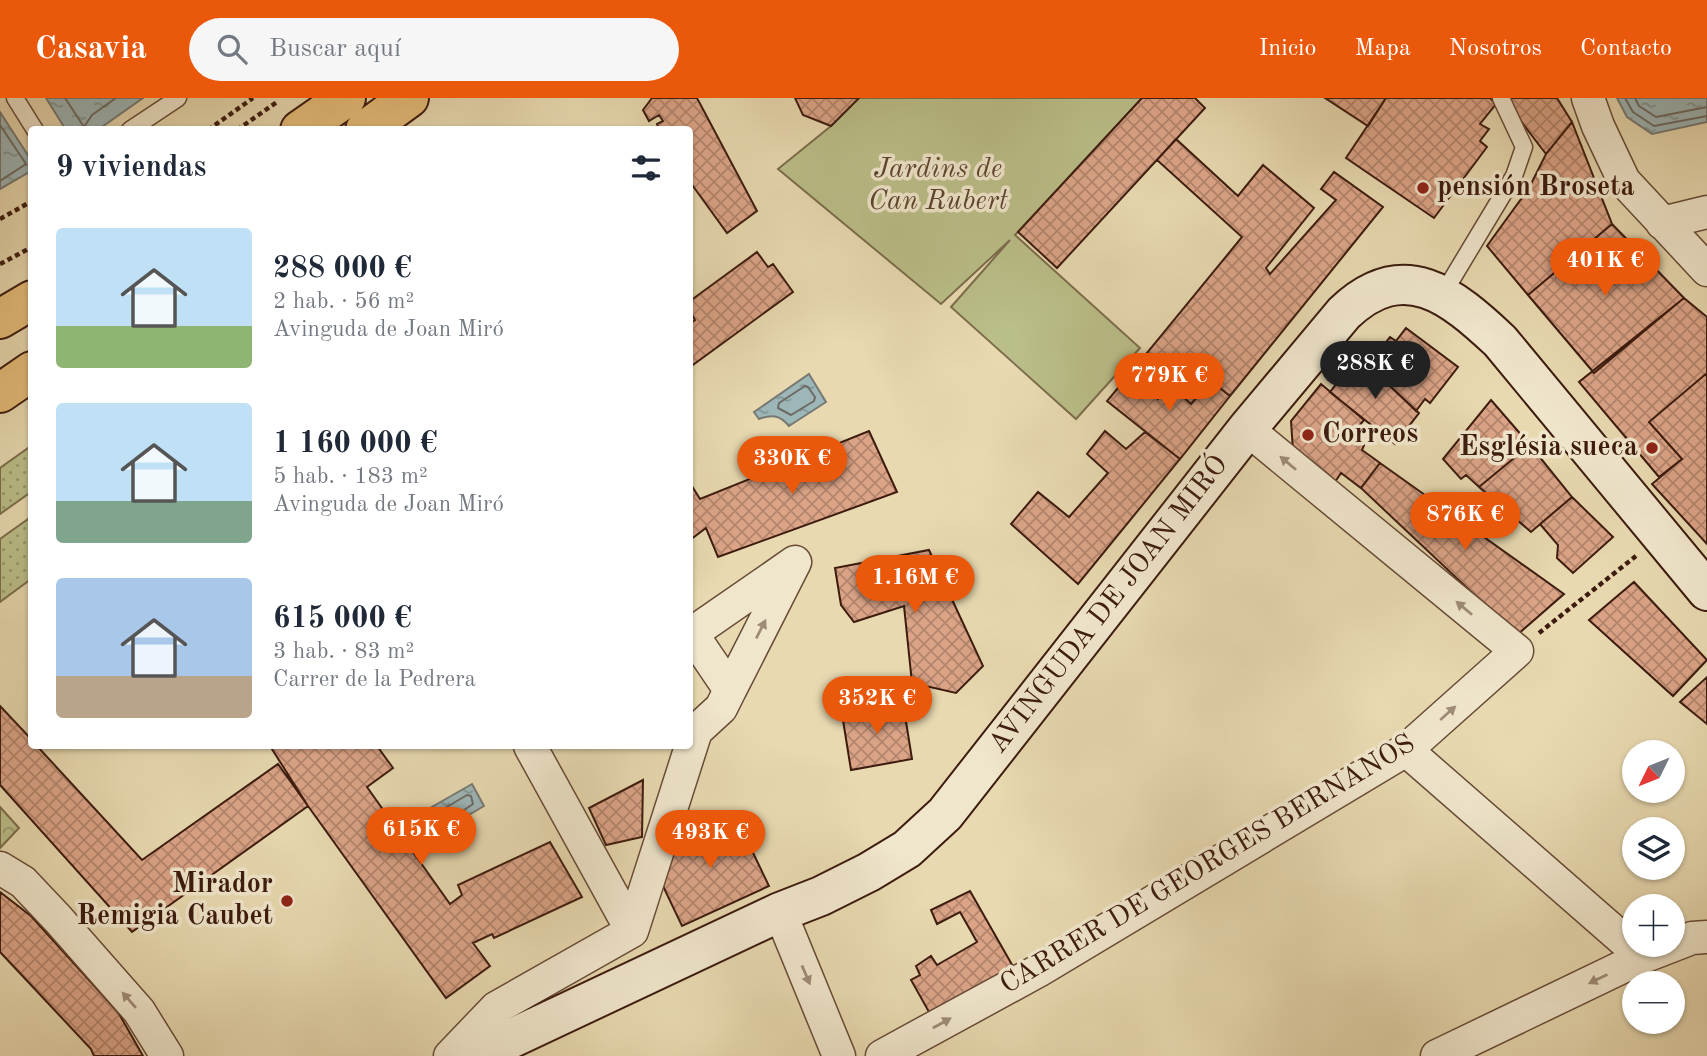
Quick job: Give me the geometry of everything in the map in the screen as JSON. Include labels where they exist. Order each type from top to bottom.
[{"type":"highway","points":[[306,126],[346,98]]},
{"type":"highway","points":[[370,126],[409,98]]},
{"type":"highway","points":[[0,319],[28,302]]},
{"type":"highway","points":[[0,393],[28,374]]},
{"type":"street","points":[[1588,98],[1598,126],[1625,181],[1707,270]]},
{"type":"street","points":[[1662,223],[1707,212]]},
{"type":"street","name":"AVINGUDA DE JOAN MIRÓ","points":[[485,1054],[780,912],[821,896],[907,849],[945,814],[1247,429],[1354,303],[1380,290],[1396,286],[1418,286],[1443,294],[1470,313],[1500,341],[1707,591]]},
{"type":"street","points":[[1247,429],[1517,652]]},
{"type":"street","points":[[693,630],[795,562],[721,708],[696,731],[693,740]]},
{"type":"street","points":[[693,636],[730,690]]},
{"type":"street","name":"CARRER DE GEORGES BERNANOS","points":[[882,1056],[1038,971],[1406,750],[1517,652]]},
{"type":"street","points":[[532,749],[632,931]]},
{"type":"street","points":[[450,1056],[496,1008],[632,931],[690,749]]},
{"type":"street","points":[[1406,750],[1622,939]]},
{"type":"street","points":[[0,868],[23,882],[58,919],[139,1011],[167,1056]]},
{"type":"street","points":[[780,912],[839,1056]]},
{"type":"street","points":[[1685,941],[1707,937]]},
{"type":"street","points":[[1437,1056],[1643,957]]},
{"type":"lane","points":[[15,98],[32,126]]},
{"type":"lane","points":[[136,126],[178,98]]},
{"type":"lane","points":[[1443,294],[1514,176],[1524,147],[1501,98]]},
{"type":"path","points":[[214,126],[253,98]]},
{"type":"path","points":[[243,126],[283,98]]},
{"type":"path","points":[[0,219],[28,203]]},
{"type":"path","points":[[0,264],[28,249]]},
{"type":"path","points":[[1517,652],[1661,536]]},
{"type":"green space","name":"Jardins de Can Rubert","points":[[859,98],[1142,98],[1015,235],[1140,348],[1076,419],[951,307],[1010,240],[941,304],[778,169],[831,126]]},
{"type":"green space","points":[[28,448],[28,494],[0,514],[0,468]]},
{"type":"green space","points":[[28,519],[28,581],[0,602],[0,539]]},
{"type":"green space","points":[[0,807],[19,828],[0,848]]},
{"type":"water","points":[[46,98],[143,98],[103,126],[64,126]]},
{"type":"water","points":[[1617,98],[1707,98],[1707,122],[1652,134],[1627,117]]},
{"type":"water","points":[[0,112],[28,155],[28,173],[0,189]]},
{"type":"water","points":[[809,374],[826,402],[789,426],[775,416],[759,419],[754,412]]},
{"type":"water","points":[[472,784],[484,806],[464,818],[469,828],[441,843],[423,812]]},
{"type":"building","points":[[652,98],[697,98],[757,211],[727,233],[693,186],[693,126],[658,126],[663,121],[659,115],[649,121],[643,110]]},
{"type":"building","points":[[795,98],[859,98],[831,126],[803,115]]},
{"type":"building","points":[[1142,98],[1195,98],[1205,108],[1057,268],[1018,232]]},
{"type":"building","points":[[1325,98],[1386,98],[1368,126]]},
{"type":"building","name":"pensión Broseta","points":[[1386,98],[1490,98],[1496,104],[1480,124],[1489,129],[1480,141],[1487,147],[1434,218],[1346,158]]},
{"type":"building","points":[[1503,98],[1557,98],[1572,122],[1546,154]]},
{"type":"building","points":[[1572,122],[1612,224],[1528,295],[1487,246],[1529,188],[1546,154]]},
{"type":"building","points":[[1176,139],[1238,196],[1263,165],[1314,208],[1266,268],[1270,274],[1336,200],[1321,189],[1334,172],[1383,207],[1230,396],[1211,381],[1191,404],[1169,384],[1158,399],[1128,376],[1242,237],[1157,160]]},
{"type":"building","points":[[1612,224],[1684,298],[1594,373],[1528,295]]},
{"type":"building","points":[[757,252],[768,267],[773,264],[793,292],[693,365],[693,299]]},
{"type":"building","points":[[1684,298],[1707,317],[1707,373],[1649,422],[1682,459],[1659,477],[1579,382]]},
{"type":"building","points":[[1406,328],[1458,367],[1430,403],[1425,399],[1416,411],[1368,365],[1390,337],[1396,341]]},
{"type":"building","points":[[1358,356],[1419,413],[1395,444],[1330,392]]},
{"type":"building","points":[[1707,373],[1707,544],[1652,484],[1682,459],[1649,422]]},
{"type":"building","points":[[1128,376],[1158,399],[1169,384],[1191,404],[1211,381],[1230,396],[1180,459],[1107,401]]},
{"type":"building","points":[[1321,384],[1364,420],[1353,433],[1365,443],[1362,450],[1380,463],[1361,488],[1341,473],[1333,485],[1293,451],[1291,421]]},
{"type":"building","points":[[1491,400],[1530,445],[1479,487],[1466,475],[1461,479],[1443,459]]},
{"type":"building","points":[[869,431],[897,492],[718,557],[706,528],[693,538],[693,488],[700,499]]},
{"type":"building","points":[[1105,431],[1126,449],[1145,432],[1180,459],[1078,584],[1011,524],[1038,492],[1069,517],[1108,473],[1087,454]]},
{"type":"building","points":[[1530,445],[1572,497],[1531,532],[1479,487]]},
{"type":"building","points":[[1380,463],[1564,594],[1517,635],[1361,488]]},
{"type":"building","points":[[1572,497],[1613,537],[1573,573],[1557,558],[1558,545],[1540,524]]},
{"type":"building","points":[[929,550],[983,666],[956,693],[912,683],[904,606],[854,622],[841,605],[835,568]]},
{"type":"building","points":[[1634,582],[1707,660],[1673,696],[1589,620]]},
{"type":"building","points":[[1707,677],[1707,724],[1680,702]]},
{"type":"building","points":[[903,703],[912,759],[851,770],[842,714]]},
{"type":"building","points":[[0,706],[28,736],[28,749],[40,749],[142,860],[278,764],[308,806],[132,932],[0,785]]},
{"type":"building","points":[[272,749],[379,749],[393,768],[367,787],[450,904],[462,895],[458,885],[550,842],[582,897],[494,938],[492,934],[473,943],[490,966],[446,998],[308,806]]},
{"type":"building","points":[[643,780],[642,837],[606,845],[589,808]]},
{"type":"building","points":[[686,815],[744,834],[769,886],[682,926],[662,884]]},
{"type":"building","points":[[970,891],[1015,970],[933,1019],[911,980],[920,975],[916,966],[931,956],[937,965],[977,942],[960,912],[937,924],[931,910]]},
{"type":"building","points":[[0,892],[31,916],[118,1012],[143,1056],[94,1056],[91,1049],[0,952]]},
{"type":"place","name":"pensión Broseta","points":[[1423,188]]},
{"type":"place","name":"Correos","points":[[1308,435]]},
{"type":"place","name":"Església sueca","points":[[1652,448]]},
{"type":"place","name":"Mirador Remigia Caubet","points":[[287,901]]}]
